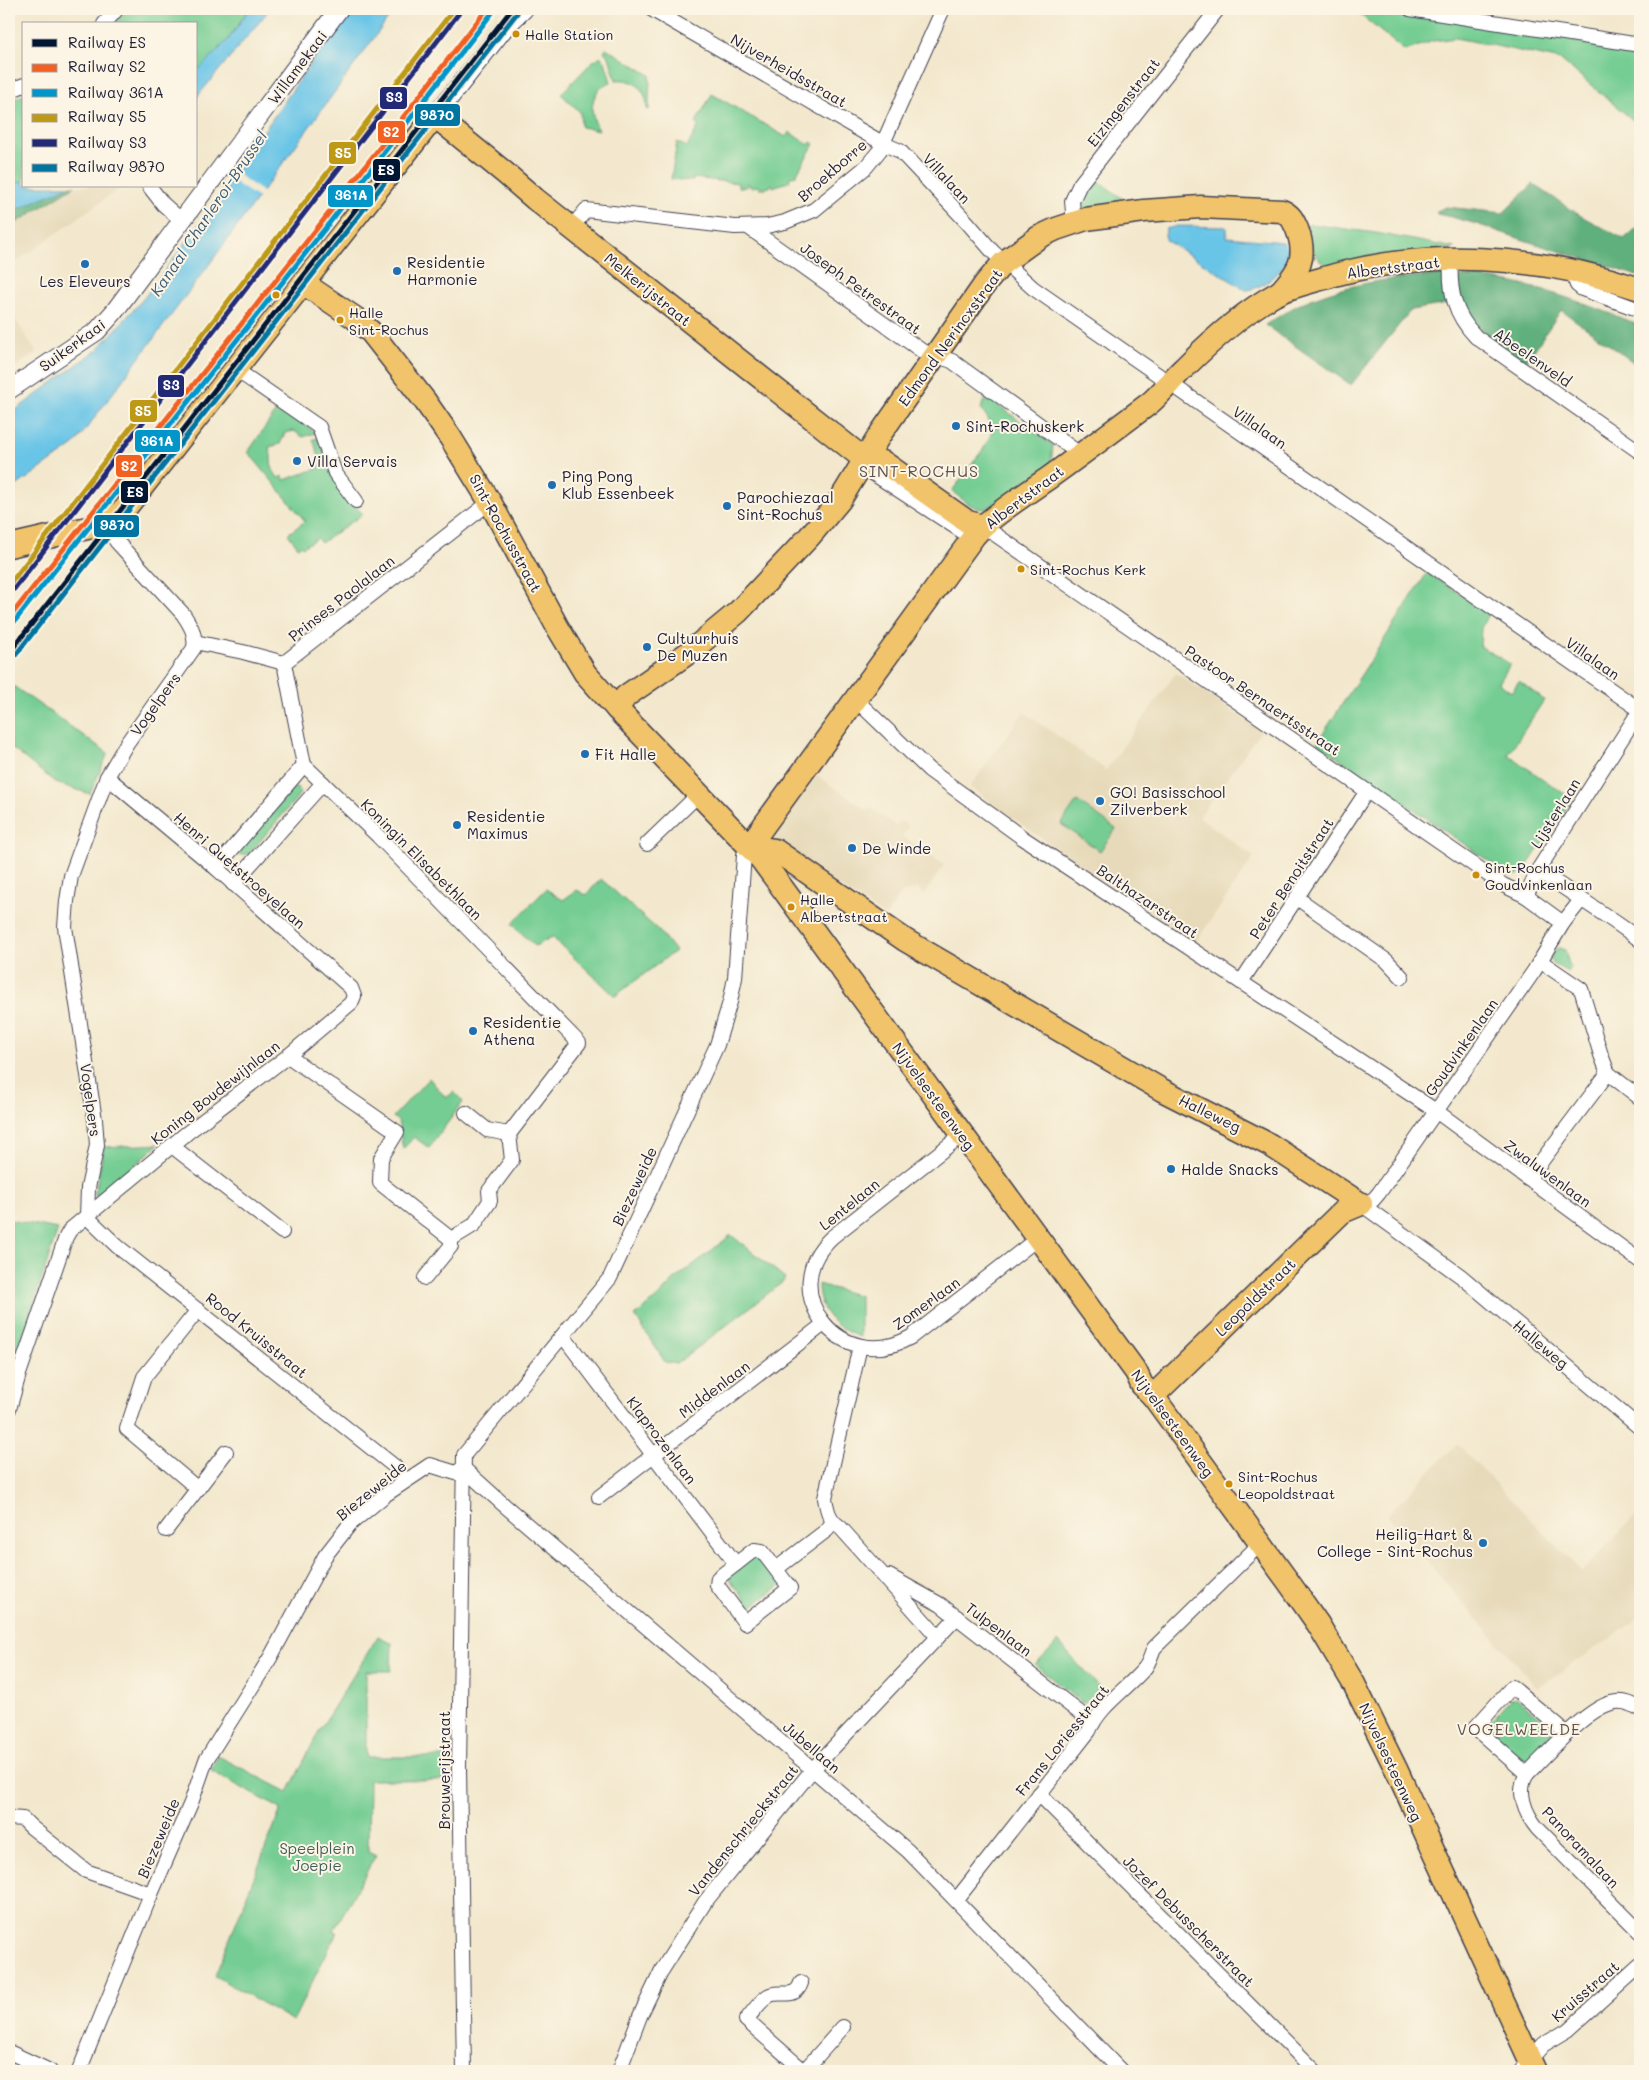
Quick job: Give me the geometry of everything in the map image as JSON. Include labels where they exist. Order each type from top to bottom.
[{"type":"main road","name":"Melkerijstraat","points":[[435,116],[572,228],[864,459]]},
{"type":"main road","points":[[14,545],[99,525],[124,510],[435,116]]},
{"type":"main road","name":"Edmond Nerincxstraat","points":[[617,709],[626,696],[718,630],[757,594],[809,537],[840,500],[864,459],[969,306],[1003,263],[1039,237],[1074,223],[1126,213],[1201,207],[1274,210],[1289,214],[1298,232],[1303,253]]},
{"type":"main road","points":[[1279,293],[1293,277],[1303,253]]},
{"type":"main road","name":"Albertstraat","points":[[1303,253],[1311,266],[1317,271],[1335,275]]},
{"type":"main road","name":"Albertstraat","points":[[749,846],[979,531],[1152,401],[1204,348],[1227,328],[1279,293],[1335,275],[1402,262],[1451,260],[1532,263],[1612,279],[1640,288]]},
{"type":"main road","name":"Sint-Rochusstraat","points":[[303,283],[355,318],[386,350],[450,437],[490,502],[558,628],[585,673],[617,709],[749,846]]},
{"type":"main road","points":[[864,459],[884,462],[979,531]]},
{"type":"main road","name":"Nijvelsesteenweg","points":[[749,846],[773,860],[962,1134],[1136,1372],[1142,1385],[1153,1396],[1318,1624],[1370,1714],[1528,2068]]},
{"type":"main road","name":"Halleweg","points":[[773,860],[905,940],[1162,1090],[1270,1145],[1361,1204]]},
{"type":"main road","name":"Leopoldstraat","points":[[1153,1396],[1342,1212],[1361,1204]]},
{"type":"street","points":[[106,22],[117,9]]},
{"type":"street","name":"Willamekaai","points":[[185,217],[340,9]]},
{"type":"street","points":[[435,116],[506,26],[524,9]]},
{"type":"street","name":"Nijverheidsstraat","points":[[652,9],[884,144]]},
{"type":"street","name":"Broekborre","points":[[572,228],[586,210],[748,227],[785,222],[814,210],[871,162],[884,144],[943,9]]},
{"type":"street","name":"Eizingenstraat","points":[[1074,223],[1072,201],[1080,184],[1218,9]]},
{"type":"street","points":[[1410,9],[1640,45]]},
{"type":"street","points":[[9,90],[22,86]]},
{"type":"street","name":"Villalaan","points":[[884,144],[900,152],[1003,263],[1032,288],[1640,710]]},
{"type":"street","points":[[151,188],[163,204],[185,217]]},
{"type":"street","name":"Suikerkaai","points":[[9,390],[97,331],[114,312],[185,217]]},
{"type":"street","name":"Joseph Petrestraat","points":[[748,227],[922,352],[952,361],[1081,454]]},
{"type":"street","name":"Abeelenveld","points":[[1451,260],[1450,282],[1454,302],[1463,323],[1476,337],[1640,452]]},
{"type":"street","points":[[1571,270],[1577,285],[1582,289],[1640,310]]},
{"type":"street","points":[[236,370],[319,427],[331,465],[356,501]]},
{"type":"street","name":"Prinses Paolalaan","points":[[195,642],[284,663],[490,502]]},
{"type":"street","points":[[99,525],[183,614],[192,627],[195,642]]},
{"type":"street","name":"Pastoor Bernaertsstraat","points":[[979,531],[1367,791],[1503,885],[1526,896]]},
{"type":"street","name":"Vogelpers","points":[[87,1217],[88,1188],[97,1145],[95,1120],[65,927],[71,876],[107,777],[127,743],[194,648],[195,642]]},
{"type":"street","points":[[216,868],[304,765],[284,663]]},
{"type":"street","name":"Balthazarstraat","points":[[856,700],[937,775],[1028,841],[1436,1111]]},
{"type":"street","name":"Lijsterlaan","points":[[1526,896],[1538,870],[1640,710]]},
{"type":"street","name":"Koningin Elisabethlaan","points":[[304,765],[378,836],[579,1043],[509,1134]]},
{"type":"street","name":"Henri Quetstroeyelaan","points":[[107,777],[216,868],[351,988]]},
{"type":"street","points":[[233,884],[323,783]]},
{"type":"street","name":"Peter Benoitstraat","points":[[1241,982],[1367,791]]},
{"type":"street","points":[[647,844],[699,794]]},
{"type":"street","name":"Biezeweide","points":[[80,2071],[151,1894],[192,1802],[206,1760],[270,1658],[325,1556],[350,1524],[405,1480],[430,1465],[456,1473],[463,1468],[464,1455],[471,1444],[610,1278],[717,1045],[736,978],[744,854],[749,846]]},
{"type":"street","points":[[1538,870],[1581,900],[1601,911],[1640,940]]},
{"type":"street","points":[[1526,896],[1563,923]]},
{"type":"street","points":[[1297,898],[1387,961],[1402,977]]},
{"type":"street","name":"Goudvinkenlaan","points":[[1361,1204],[1373,1200],[1540,961],[1563,923],[1581,900]]},
{"type":"street","points":[[1540,961],[1581,989],[1608,1073],[1640,1098]]},
{"type":"street","name":"Koning Boudewijnlaan","points":[[9,1409],[19,1374],[70,1230],[352,1003],[354,996],[351,988]]},
{"type":"street","points":[[288,1056],[397,1132],[381,1158],[380,1183],[451,1239]]},
{"type":"street","points":[[1528,1179],[1608,1073]]},
{"type":"street","name":"Zwaluwenlaan","points":[[1436,1111],[1640,1261]]},
{"type":"street","points":[[451,1239],[474,1225],[490,1201],[489,1191],[512,1160],[509,1134],[487,1130],[466,1113]]},
{"type":"street","name":"Lentelaan","points":[[824,1324],[815,1307],[810,1286],[812,1268],[824,1246],[832,1237],[962,1134]]},
{"type":"street","points":[[172,1146],[282,1232]]},
{"type":"street","name":"Halleweg","points":[[1361,1204],[1462,1277],[1640,1428]]},
{"type":"street","name":"Rood Kruisstraat","points":[[87,1217],[118,1246],[394,1466],[405,1480]]},
{"type":"street","name":"Zomerlaan","points":[[824,1324],[837,1336],[860,1346],[888,1346],[911,1337],[1038,1238]]},
{"type":"street","points":[[425,1278],[451,1246],[451,1239]]},
{"type":"street","points":[[198,1310],[144,1377],[127,1428],[198,1489]]},
{"type":"street","name":"Middenlaan","points":[[599,1496],[824,1324]]},
{"type":"street","name":"Klaprozenlaan","points":[[562,1336],[736,1564]]},
{"type":"street","name":"Tulpenlaan","points":[[860,1346],[825,1498],[830,1518],[938,1637]]},
{"type":"street","points":[[166,1530],[226,1452]]},
{"type":"street","name":"Jubellaan","points":[[463,1468],[908,1850],[1121,2071]]},
{"type":"street","name":"Brouwerijstraat","points":[[463,1468],[458,1768],[464,2071]]},
{"type":"street","points":[[776,1569],[827,1530],[833,1522]]},
{"type":"street","name":"Frans Loriesstraat","points":[[956,1899],[1089,1731],[1104,1709],[1146,1668],[1154,1648],[1261,1543]]},
{"type":"street","points":[[754,1550],[762,1551],[776,1569],[790,1588],[745,1623],[717,1586],[718,1578],[754,1550]]},
{"type":"street","name":"Tulpenlaan","points":[[879,1571],[941,1605],[1093,1723]]},
{"type":"street","name":"Vandenschrieckstraat","points":[[619,2071],[648,1999],[680,1939],[722,1880],[813,1769],[957,1617]]},
{"type":"street","points":[[1566,1733],[1512,1687],[1475,1728],[1527,1774],[1566,1733],[1609,1703],[1622,1702],[1634,1705],[1640,1709]]},
{"type":"street","name":"Panoramalaan","points":[[1527,1774],[1523,1781],[1521,1792],[1533,1823],[1640,1932]]},
{"type":"street","name":"Jozef Debusscherstraat","points":[[1039,1794],[1315,2071]]},
{"type":"street","points":[[9,1818],[23,1819],[86,1871],[151,1894]]},
{"type":"street","name":"Kruisstraat","points":[[1528,2068],[1543,2045],[1568,2030],[1640,1964]]},
{"type":"street","points":[[801,1983],[796,1990],[787,1995],[776,1993],[765,1998],[746,2020],[804,2071],[843,2027]]},
{"type":"street","points":[[9,2052],[50,2071]]},
{"type":"shaded area","points":[[65,188],[120,188],[9,267],[9,213]]},
{"type":"shaded area","points":[[9,310],[37,353],[16,366],[9,356]]},
{"type":"shaded area","name":"GO! Basisschool Zilverberk","points":[[1176,673],[1261,731],[1199,817],[1254,857],[1196,942],[1058,850],[970,787],[1024,712],[1106,770]]},
{"type":"shaded area","name":"De Winde","points":[[815,774],[867,810],[870,807],[896,826],[899,821],[909,826],[902,836],[944,865],[924,895],[918,889],[901,893],[885,917],[772,840],[771,835]]},
{"type":"shaded area","name":"Heilig-Hart & College - Sint-Rochus","points":[[1457,1444],[1582,1572],[1640,1511],[1640,1615],[1634,1622],[1537,1688],[1387,1515]]},
{"type":"green space","points":[[128,9],[249,9],[228,40],[198,70],[198,22],[116,22]]},
{"type":"green space","points":[[1353,9],[1392,9],[1640,50],[1640,126],[1561,60],[1455,38],[1433,41],[1405,51]]},
{"type":"green space","points":[[606,48],[650,75],[649,110],[647,109],[645,96],[639,87],[629,81],[616,80],[609,57],[604,52]]},
{"type":"green space","points":[[600,56],[605,61],[611,82],[599,90],[593,102],[593,116],[599,130],[581,127],[580,112],[561,94]]},
{"type":"green space","points":[[712,94],[786,137],[789,132],[809,145],[811,142],[814,144],[796,175],[789,178],[790,181],[773,187],[772,184],[770,187],[760,189],[760,186],[750,187],[749,184],[747,184],[747,187],[738,187],[738,183],[693,178],[693,181],[671,179],[677,142],[687,147],[698,127],[696,122]]},
{"type":"green space","points":[[22,96],[22,181],[9,184],[9,100]]},
{"type":"green space","points":[[1093,177],[1126,202],[1084,210],[1080,205],[1080,193]]},
{"type":"green space","points":[[1533,184],[1581,216],[1624,239],[1640,225],[1640,277],[1472,223],[1437,214],[1437,211],[1446,207],[1503,213]]},
{"type":"green space","points":[[52,188],[72,188],[16,223],[9,223],[9,209]]},
{"type":"green space","points":[[1307,225],[1376,233],[1455,248],[1331,269],[1320,260],[1313,250]]},
{"type":"green space","points":[[1443,275],[1447,304],[1411,310],[1351,385],[1265,325],[1304,302],[1338,290],[1390,279]]},
{"type":"green space","points":[[1457,277],[1500,280],[1550,292],[1640,326],[1640,367],[1561,310],[1525,364],[1489,338],[1471,319],[1464,307]]},
{"type":"green space","points":[[987,397],[1053,445],[1051,465],[986,509],[981,509],[972,506],[952,491],[984,448],[994,428],[981,408]]},
{"type":"green space","points":[[279,407],[316,433],[303,437],[294,431],[285,433],[280,444],[269,447],[272,465],[278,478],[283,476],[284,480],[319,468],[321,464],[313,439],[317,438],[352,503],[363,514],[321,543],[317,538],[303,547],[301,545],[298,547],[288,534],[305,521],[248,452]]},
{"type":"green space","points":[[1427,573],[1489,612],[1481,628],[1480,646],[1510,664],[1499,683],[1511,692],[1519,681],[1544,700],[1508,755],[1572,799],[1527,866],[1518,875],[1509,875],[1317,743]]},
{"type":"green space","points":[[9,683],[108,753],[90,794],[56,783],[9,746]]},
{"type":"green space","points":[[299,788],[300,793],[296,799],[249,854],[240,855],[238,850],[291,789]]},
{"type":"green space","points":[[1077,801],[1116,829],[1100,851],[1061,824]]},
{"type":"green space","points":[[601,879],[659,931],[675,951],[615,996],[552,937],[535,946],[512,924],[546,889],[563,900],[577,890],[586,895]]},
{"type":"green space","points":[[1559,948],[1565,950],[1570,968],[1568,972],[1552,963],[1552,954]]},
{"type":"green space","points":[[429,1078],[446,1098],[454,1092],[463,1102],[429,1148],[414,1137],[403,1149],[398,1121],[393,1117]]},
{"type":"green space","points":[[159,1144],[97,1198],[95,1193],[104,1147]]},
{"type":"green space","points":[[9,1220],[58,1229],[17,1354],[9,1352]]},
{"type":"green space","points":[[731,1235],[785,1278],[783,1282],[676,1364],[665,1362],[635,1316],[657,1298],[675,1279]]},
{"type":"green space","points":[[818,1284],[860,1296],[860,1337],[843,1329],[830,1318],[821,1303]]},
{"type":"green space","points":[[754,1555],[761,1556],[782,1584],[751,1607],[727,1576]]},
{"type":"green space","name":"Speelplein Joepie","points":[[378,1636],[392,1643],[391,1671],[366,1671],[366,1757],[448,1757],[448,1780],[369,1780],[368,1851],[376,1855],[334,1930],[337,1932],[293,2021],[215,1976],[281,1809],[211,1771],[218,1756],[288,1792],[319,1731]]},
{"type":"green space","points":[[1058,1642],[1100,1688],[1085,1703],[1081,1702],[1035,1665]]},
{"type":"green space","points":[[1511,1698],[1517,1698],[1556,1730],[1524,1764],[1487,1732],[1485,1726]]},
{"type":"water","points":[[249,9],[270,9],[198,96],[198,70],[228,40]]},
{"type":"water","name":"Kanaal Charleroi-Brussel","points":[[349,9],[395,9],[214,258],[74,445],[9,491],[9,415],[98,349],[144,298],[187,241]]},
{"type":"water","points":[[22,181],[22,188],[65,188],[9,213],[9,184]]},
{"type":"water","points":[[1177,226],[1227,227],[1227,237],[1283,242],[1288,248],[1289,258],[1270,279],[1258,287],[1246,290],[1167,241],[1165,236],[1166,229]]},
{"type":"pier","points":[[233,171],[264,193],[268,188],[260,199],[228,178]]},
{"type":"rail line","name":"S5","points":[[9,585],[454,9]]},
{"type":"rail line","name":"S2","points":[[9,618],[322,222],[487,9]]},
{"type":"rail line","name":"ES","points":[[9,653],[512,9]]},
{"type":"rail line","name":"S3","points":[[14,589],[459,13]]},
{"type":"rail line","name":"361A","points":[[14,622],[327,226],[492,13]]},
{"type":"rail line","name":"9870","points":[[14,657],[517,13]]},
{"type":"place","name":"Halle Station","points":[[516,34]]},
{"type":"place","name":"Les Eleveurs","points":[[85,264]]},
{"type":"place","name":"Residentie Harmonie","points":[[397,271]]},
{"type":"place","name":"Halle Sint-Rochus","points":[[340,320]]},
{"type":"place","name":"Sint-Rochuskerk","points":[[956,426]]},
{"type":"place","name":"Villa Servais","points":[[297,461]]},
{"type":"place","name":"Ping Pong Klub Essenbeek","points":[[552,485]]},
{"type":"place","name":"Parochiezaal Sint-Rochus","points":[[727,506]]},
{"type":"place","name":"Sint-Rochus Kerk","points":[[1021,569]]},
{"type":"place","name":"Cultuurhuis De Muzen","points":[[647,647]]},
{"type":"place","name":"Fit Halle","points":[[585,754]]},
{"type":"place","name":"GO! Basisschool Zilverberk","points":[[1100,801]]},
{"type":"place","name":"Residentie Maximus","points":[[457,825]]},
{"type":"place","name":"De Winde","points":[[852,848]]},
{"type":"place","name":"Sint-Rochus Goudvinkenlaan","points":[[1476,875]]},
{"type":"place","name":"Halle Albertstraat","points":[[791,907]]},
{"type":"place","name":"Residentie Athena","points":[[473,1031]]},
{"type":"place","name":"Halde Snacks","points":[[1171,1169]]},
{"type":"place","name":"Sint-Rochus Leopoldstraat","points":[[1229,1484]]},
{"type":"place","name":"Heilig-Hart & College - Sint-Rochus","points":[[1483,1543]]},
{"type":"district","name":"SINT-ROCHUS","points":[[919,470]]},
{"type":"district","name":"VOGELWEELDE","points":[[1519,1728]]}]
